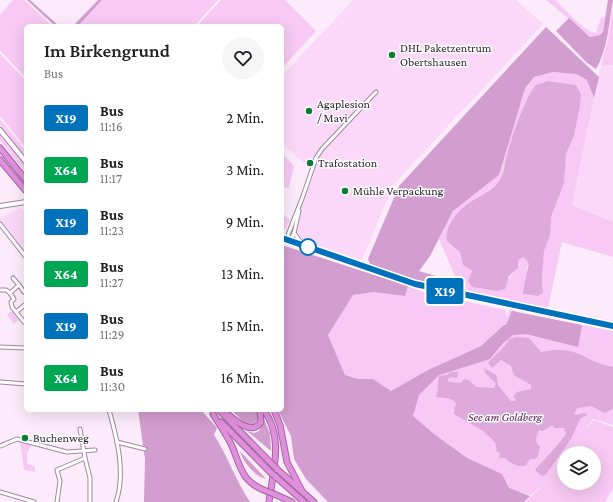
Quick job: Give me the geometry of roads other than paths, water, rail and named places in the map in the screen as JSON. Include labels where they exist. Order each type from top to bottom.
[{"type":"highway","points":[[0,148],[24,178]]},
{"type":"highway","points":[[0,160],[24,190]]},
{"type":"highway","points":[[211,412],[269,471],[304,502]]},
{"type":"highway","points":[[211,412],[230,443],[243,475],[252,484],[292,502]]},
{"type":"highway","points":[[222,412],[277,469],[314,502]]},
{"type":"highway","points":[[226,412],[231,414],[251,429],[256,427],[261,422],[260,412]]},
{"type":"highway","points":[[265,412],[272,425],[276,442],[269,502]]},
{"type":"highway","points":[[275,412],[280,425],[287,462],[302,491]]},
{"type":"main road","points":[[0,130],[24,160]]},
{"type":"main road","points":[[0,206],[24,202]]},
{"type":"main road","points":[[286,240],[415,284],[613,326]]},
{"type":"street","points":[[286,240],[316,158],[322,149],[376,92]]},
{"type":"street","points":[[286,240],[294,233],[298,209]]},
{"type":"street","points":[[0,224],[24,255]]},
{"type":"street","points":[[0,232],[5,231]]},
{"type":"street","points":[[294,233],[303,246]]},
{"type":"street","points":[[13,278],[24,292]]},
{"type":"street","points":[[10,293],[19,285]]},
{"type":"street","points":[[0,290],[7,290],[10,293],[14,299],[11,302],[12,306],[24,322]]},
{"type":"street","points":[[16,312],[24,306]]},
{"type":"street","points":[[0,347],[24,348]]},
{"type":"street","points":[[0,382],[24,384]]},
{"type":"street","points":[[110,412],[117,442],[120,470],[116,502]]},
{"type":"street","points":[[80,429],[90,478],[90,502]]},
{"type":"street","points":[[0,446],[17,439],[62,451],[95,450]]},
{"type":"street","points":[[117,442],[145,449]]},
{"type":"street","points":[[57,502],[60,481],[57,470],[85,458]]},
{"type":"street","points":[[0,492],[34,502]]},
{"type":"place","name":"DHL Paketzentrum Obertshausen","points":[[392,55]]},
{"type":"place","name":"Agaplesion / Mavi","points":[[309,111]]},
{"type":"place","name":"Trafostation","points":[[310,163]]},
{"type":"place","name":"Mühle Verpackung","points":[[345,191]]},
{"type":"place","name":"Buchenweg","points":[[25,438]]},
{"type":"park label","name":"See am Goldberg","points":[[505,417]]}]
